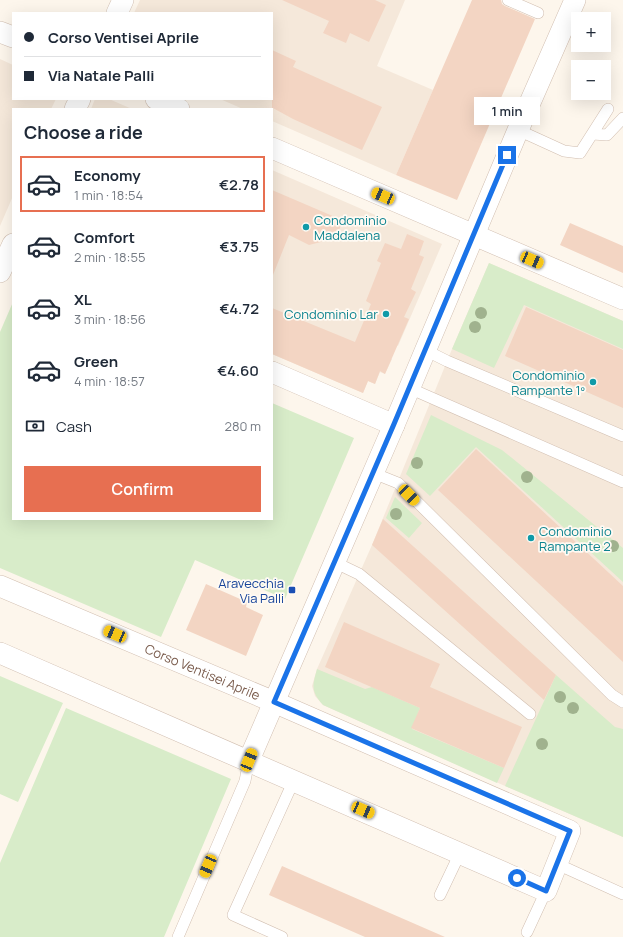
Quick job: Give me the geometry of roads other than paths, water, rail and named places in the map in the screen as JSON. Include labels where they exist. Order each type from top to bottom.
[{"type":"street","points":[[117,12],[123,0]]},
{"type":"street","points":[[249,760],[575,0]]},
{"type":"street","points":[[0,32],[12,37]]},
{"type":"street","points":[[158,100],[178,108]]},
{"type":"street","points":[[273,148],[623,299]]},
{"type":"street","points":[[273,372],[394,424]]},
{"type":"street","name":"Corso Ventisei Aprile","points":[[0,586],[274,702],[570,831],[546,891]]},
{"type":"street","points":[[0,653],[249,760],[546,891]]},
{"type":"lane","points":[[508,0],[538,13]]},
{"type":"lane","points":[[518,130],[564,151],[580,153],[608,110]]},
{"type":"lane","points":[[593,134],[607,135],[623,118]]},
{"type":"lane","points":[[425,350],[447,361],[623,436]]},
{"type":"lane","points":[[409,388],[623,482]]},
{"type":"lane","points":[[373,473],[398,484],[612,696],[623,702]]},
{"type":"lane","points":[[334,562],[359,574],[530,714]]},
{"type":"lane","points":[[178,937],[245,781],[249,760]]},
{"type":"lane","points":[[282,937],[233,915],[294,780]]},
{"type":"lane","points":[[440,895],[460,853]]},
{"type":"lane","points":[[557,864],[623,894]]},
{"type":"lane","points":[[527,932],[546,891]]},
{"type":"place","name":"Condominio Maddalena","points":[[306,227]]},
{"type":"place","name":"Condominio Lar","points":[[386,314]]},
{"type":"place","name":"Condominio Rampante 1º","points":[[593,382]]},
{"type":"place","name":"Condominio Rampante 2","points":[[531,538]]},
{"type":"place","name":"Aravecchia Via Palli","points":[[292,590]]}]
